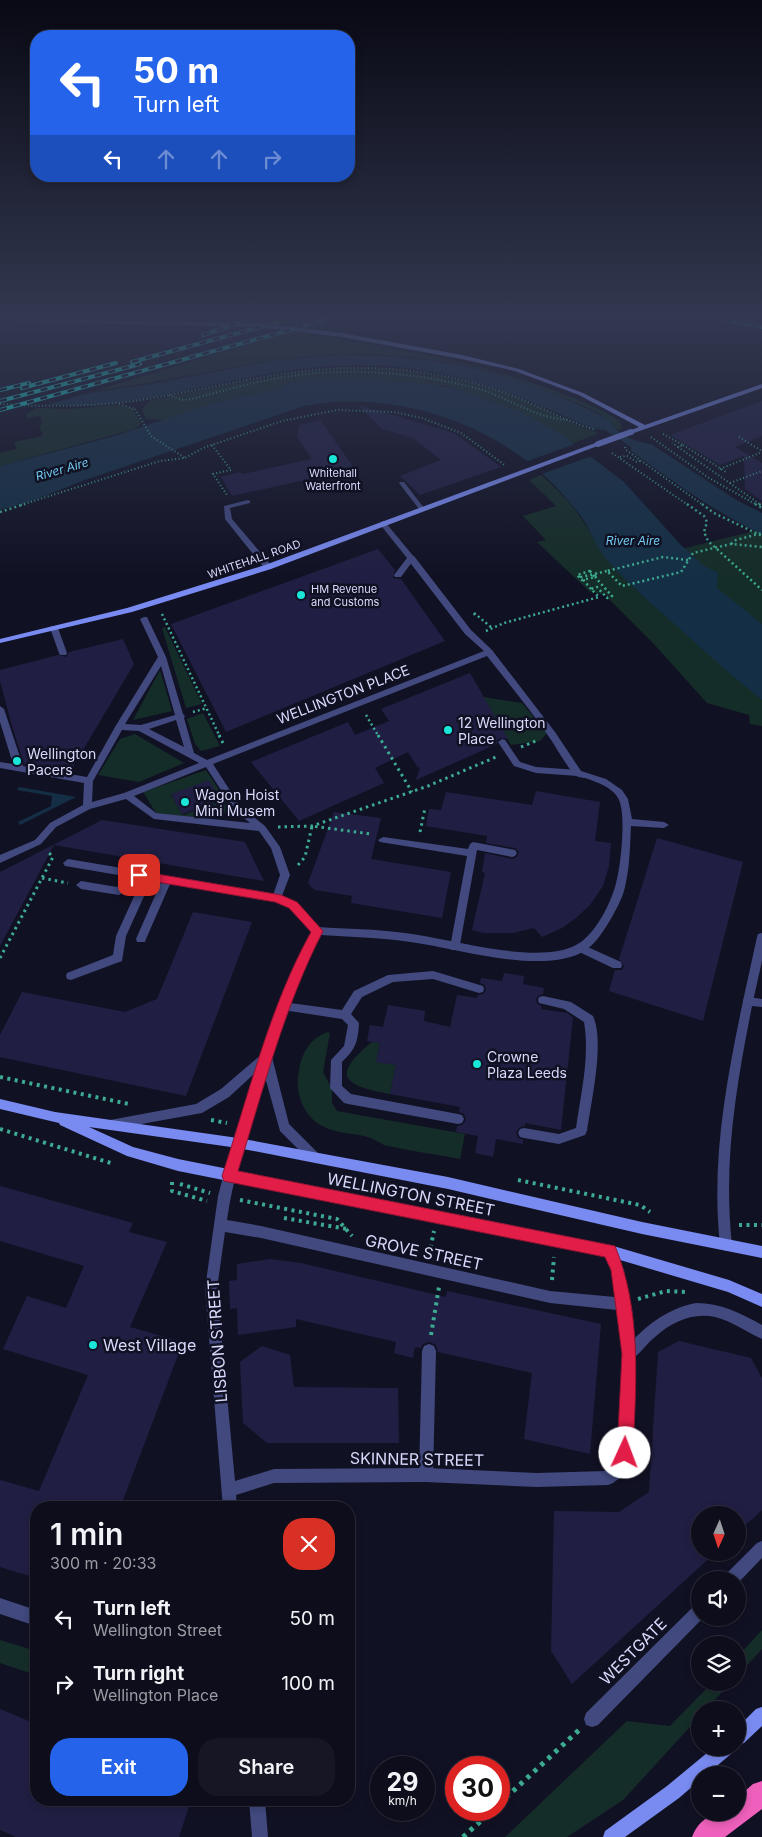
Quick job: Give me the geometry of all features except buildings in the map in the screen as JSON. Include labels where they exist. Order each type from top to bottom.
[{"type":"highway","points":[[746,1805],[762,1793]]},
{"type":"highway","points":[[705,1837],[725,1821]]},
{"type":"street","points":[[603,406],[644,428],[708,406]]},
{"type":"street","name":"WHITEHALL ROAD","points":[[0,641],[129,610],[268,567],[421,508],[644,428]]},
{"type":"street","points":[[402,483],[421,508]]},
{"type":"street","points":[[248,502],[226,507],[229,519],[268,567]]},
{"type":"street","points":[[382,523],[468,632],[489,652],[552,734],[578,773]]},
{"type":"street","points":[[398,575],[411,558]]},
{"type":"street","points":[[144,619],[162,657],[181,716],[190,754]]},
{"type":"street","points":[[54,628],[63,653]]},
{"type":"street","name":"WELLINGTON PLACE","points":[[0,859],[38,842],[53,825],[87,807],[127,795],[208,764],[489,652]]},
{"type":"street","points":[[87,807],[89,781],[119,727],[162,657]]},
{"type":"street","points":[[0,709],[19,768]]},
{"type":"street","points":[[119,727],[141,728],[181,716]]},
{"type":"street","points":[[141,728],[208,764],[237,808],[262,828],[276,847],[285,874],[277,898]]},
{"type":"street","points":[[68,863],[277,898],[293,905],[318,931],[406,937],[455,947],[551,958],[581,948],[603,924],[620,888],[627,822],[625,799],[614,788],[600,780],[578,773],[536,770],[517,764],[502,742]]},
{"type":"street","points":[[0,765],[89,781]]},
{"type":"street","points":[[127,795],[154,816],[262,828]]},
{"type":"street","points":[[627,822],[664,825]]},
{"type":"street","points":[[383,840],[472,853]]},
{"type":"street","points":[[455,947],[474,846],[512,853]]},
{"type":"street","points":[[81,885],[119,891],[144,876]]},
{"type":"street","points":[[71,976],[118,958],[121,936],[144,876]]},
{"type":"street","points":[[141,939],[167,879]]},
{"type":"street","points":[[229,1176],[283,1006],[301,962],[318,931]]},
{"type":"street","points":[[726,1245],[721,1214],[729,1096],[762,937]]},
{"type":"street","points":[[581,948],[617,965]]},
{"type":"street","points":[[345,1015],[358,994],[392,978],[433,975],[479,989]]},
{"type":"street","points":[[524,1133],[559,1139],[581,1131],[586,1096],[592,1028],[590,1019],[567,1005],[542,1000]]},
{"type":"street","points":[[748,1001],[762,1003]]},
{"type":"street","points":[[283,1006],[345,1015],[354,1023],[349,1049],[338,1060],[336,1088],[348,1099],[458,1119]]},
{"type":"street","points":[[114,1124],[198,1109],[225,1093],[266,1057]]},
{"type":"street","points":[[266,1057],[284,1127],[314,1157]]},
{"type":"street","name":"WELLINGTON STREET","points":[[0,1104],[55,1116],[314,1157],[448,1183],[762,1252]]},
{"type":"street","name":"WELLINGTON STREET","points":[[55,1116],[131,1152],[229,1176],[610,1251],[729,1286],[762,1301]]},
{"type":"street","name":"LISBON STREET","points":[[229,1176],[211,1289],[230,1501]]},
{"type":"street","name":"GROVE STREET","points":[[220,1225],[261,1232],[441,1271],[550,1297],[622,1304]]},
{"type":"street","points":[[610,1251],[618,1270],[629,1354]]},
{"type":"street","points":[[629,1354],[646,1335],[666,1318],[699,1308],[723,1313],[762,1332]]},
{"type":"street","points":[[426,1475],[429,1351]]},
{"type":"street","name":"SKINNER STREET","points":[[229,1490],[274,1476],[426,1475],[537,1480],[608,1478],[620,1469],[625,1453],[629,1354]]},
{"type":"street","points":[[739,1571],[762,1548]]},
{"type":"street","points":[[0,1606],[30,1616]]},
{"type":"street","name":"WESTGATE","points":[[592,1719],[691,1619]]},
{"type":"street","points":[[746,1728],[762,1708]]},
{"type":"street","points":[[746,1729],[762,1714]]},
{"type":"street","points":[[611,1837],[673,1792],[716,1756]]},
{"type":"street","points":[[257,1806],[260,1837]]},
{"type":"path","points":[[28,406],[65,408],[89,406]]},
{"type":"path","points":[[125,406],[136,410],[151,436],[185,458]]},
{"type":"path","points":[[136,410],[139,406]]},
{"type":"path","points":[[522,406],[555,421],[570,420]]},
{"type":"path","points":[[534,406],[602,432]]},
{"type":"path","points":[[0,512],[160,461],[185,458],[212,445],[308,415],[337,410],[394,412],[422,418],[461,433],[506,466],[498,470],[509,476]]},
{"type":"path","points":[[661,432],[726,472],[709,478]]},
{"type":"path","points":[[649,438],[709,478],[762,507]]},
{"type":"path","points":[[739,438],[762,451]]},
{"type":"path","points":[[656,440],[661,446]]},
{"type":"path","points":[[661,446],[668,443]]},
{"type":"path","points":[[672,443],[762,507]]},
{"type":"path","points":[[212,445],[231,470],[213,474],[234,505]]},
{"type":"path","points":[[678,447],[682,445]]},
{"type":"path","points":[[625,447],[626,450],[714,513],[762,534]]},
{"type":"path","points":[[720,469],[762,451]]},
{"type":"path","points":[[612,452],[704,516],[707,522],[704,532],[708,541],[762,590]]},
{"type":"path","points":[[620,457],[627,456],[637,462],[641,461]]},
{"type":"path","points":[[730,483],[762,471]]},
{"type":"path","points":[[731,544],[736,540],[762,534]]},
{"type":"path","points":[[607,571],[622,586],[681,572],[693,553],[731,544],[762,547]]},
{"type":"path","points":[[479,625],[473,612],[493,629],[504,623],[599,597],[582,577],[588,575],[663,557],[688,560]]},
{"type":"path","points":[[591,589],[597,587],[607,598],[612,596],[596,578],[590,571],[577,575],[582,580],[584,579],[593,577],[598,576],[596,574]]},
{"type":"path","points":[[162,614],[220,736]]},
{"type":"path","points":[[359,704],[412,792]]},
{"type":"path","points":[[312,826],[412,792],[552,734]]},
{"type":"path","points":[[416,845],[425,808]]},
{"type":"path","points":[[285,874],[290,873],[304,857],[312,826]]},
{"type":"path","points":[[262,828],[312,826],[384,836],[383,840]]},
{"type":"path","points":[[0,958],[53,857],[38,842]]},
{"type":"path","points":[[42,878],[81,885]]},
{"type":"path","points":[[172,1182],[172,1191],[223,1205]]},
{"type":"path","points":[[427,1268],[436,1216]]},
{"type":"path","points":[[276,1217],[347,1229]]},
{"type":"path","points":[[550,1297],[556,1239]]},
{"type":"path","points":[[429,1351],[441,1271]]},
{"type":"path","points":[[510,1794],[592,1719]]},
{"type":"path","points":[[463,1837],[480,1821]]},
{"type":"green space","points":[[120,406],[133,409],[141,423],[135,429],[0,466],[0,453],[17,449],[14,442],[43,436],[39,425],[43,424],[40,416],[27,418],[26,414],[36,408],[69,409]]},
{"type":"green space","points":[[145,406],[205,406],[165,420],[146,419],[142,410]]},
{"type":"green space","points":[[503,406],[536,406],[576,425],[599,433],[574,443],[521,412]]},
{"type":"green space","points":[[583,406],[591,406],[612,416],[620,421],[622,429],[618,430],[601,415]]},
{"type":"green space","points":[[541,475],[576,511],[613,566],[762,529],[762,634],[635,589],[762,700],[762,726],[750,724],[749,715],[707,703],[652,642],[605,595],[590,592],[537,542],[546,540],[523,516],[556,506],[529,480]]},
{"type":"green space","points":[[165,627],[202,704],[186,708],[162,628]]},
{"type":"green space","points":[[160,670],[172,711],[133,720]]},
{"type":"green space","points":[[483,697],[522,703],[547,733],[540,741],[511,745]]},
{"type":"green space","points":[[203,713],[220,746],[201,751],[195,744],[187,719]]},
{"type":"green space","points":[[135,734],[184,763],[139,782],[98,775],[120,739]]},
{"type":"green space","points":[[206,770],[229,805],[226,812],[208,819],[156,813],[143,792]],"holes":[[[209,781],[221,801],[183,815],[171,795]]]},
{"type":"green space","points":[[327,1032],[330,1033],[323,1072],[332,1089],[332,1103],[337,1111],[465,1134],[460,1159],[384,1145],[366,1136],[329,1129],[313,1120],[307,1113],[300,1097],[298,1088],[299,1070],[302,1057],[311,1042]]},
{"type":"green space","points":[[372,1042],[380,1043],[376,1062],[396,1065],[390,1094],[362,1087],[353,1083],[348,1078],[347,1071],[351,1063]]},
{"type":"green space","points":[[762,1630],[762,1649],[746,1666],[746,1647]]},
{"type":"green space","points":[[0,1640],[30,1649],[30,1673],[0,1663]]},
{"type":"green space","points":[[704,1691],[723,1691],[714,1701],[694,1701]]},
{"type":"green space","points":[[691,1704],[691,1726],[623,1800],[567,1837],[505,1837],[627,1721],[670,1726]]},
{"type":"water","name":"River Aire","points":[[204,406],[306,406],[85,480],[29,502],[0,510],[0,466],[115,436]]},
{"type":"water","name":"River Aire","points":[[397,406],[503,406],[521,412],[561,434],[624,482],[680,544],[703,565],[718,573],[717,588],[762,624],[762,700],[709,656],[624,578],[604,556],[575,509],[555,486],[530,463],[502,444],[472,428]]},
{"type":"water","points":[[540,406],[580,406],[608,420],[626,437],[651,444],[738,501],[762,513],[762,534],[695,496],[631,451],[631,447],[605,430],[591,428]]},
{"type":"water","points":[[19,787],[76,797],[20,825],[18,822],[51,806],[52,796],[17,790]]},
{"type":"pier","points":[[578,443],[592,456],[539,475],[525,462]]},
{"type":"railway","points":[[0,410],[15,406]]},
{"type":"place","name":"Whitehall Waterfront","points":[[333,459]]},
{"type":"place","name":"HM Revenue and Customs","points":[[301,595]]},
{"type":"place","name":"12 Wellington Place","points":[[448,730]]},
{"type":"place","name":"Wellington Pacers","points":[[17,761]]},
{"type":"place","name":"Wagon Hoist Mini Musem","points":[[185,802]]},
{"type":"place","name":"Crowne Plaza Leeds","points":[[477,1064]]},
{"type":"place","name":"West Village","points":[[93,1345]]},
{"type":"route","points":[[139,875],[277,898],[293,905],[318,931],[301,962],[283,1006],[229,1176],[610,1251],[618,1270],[629,1354],[625,1453]]}]
